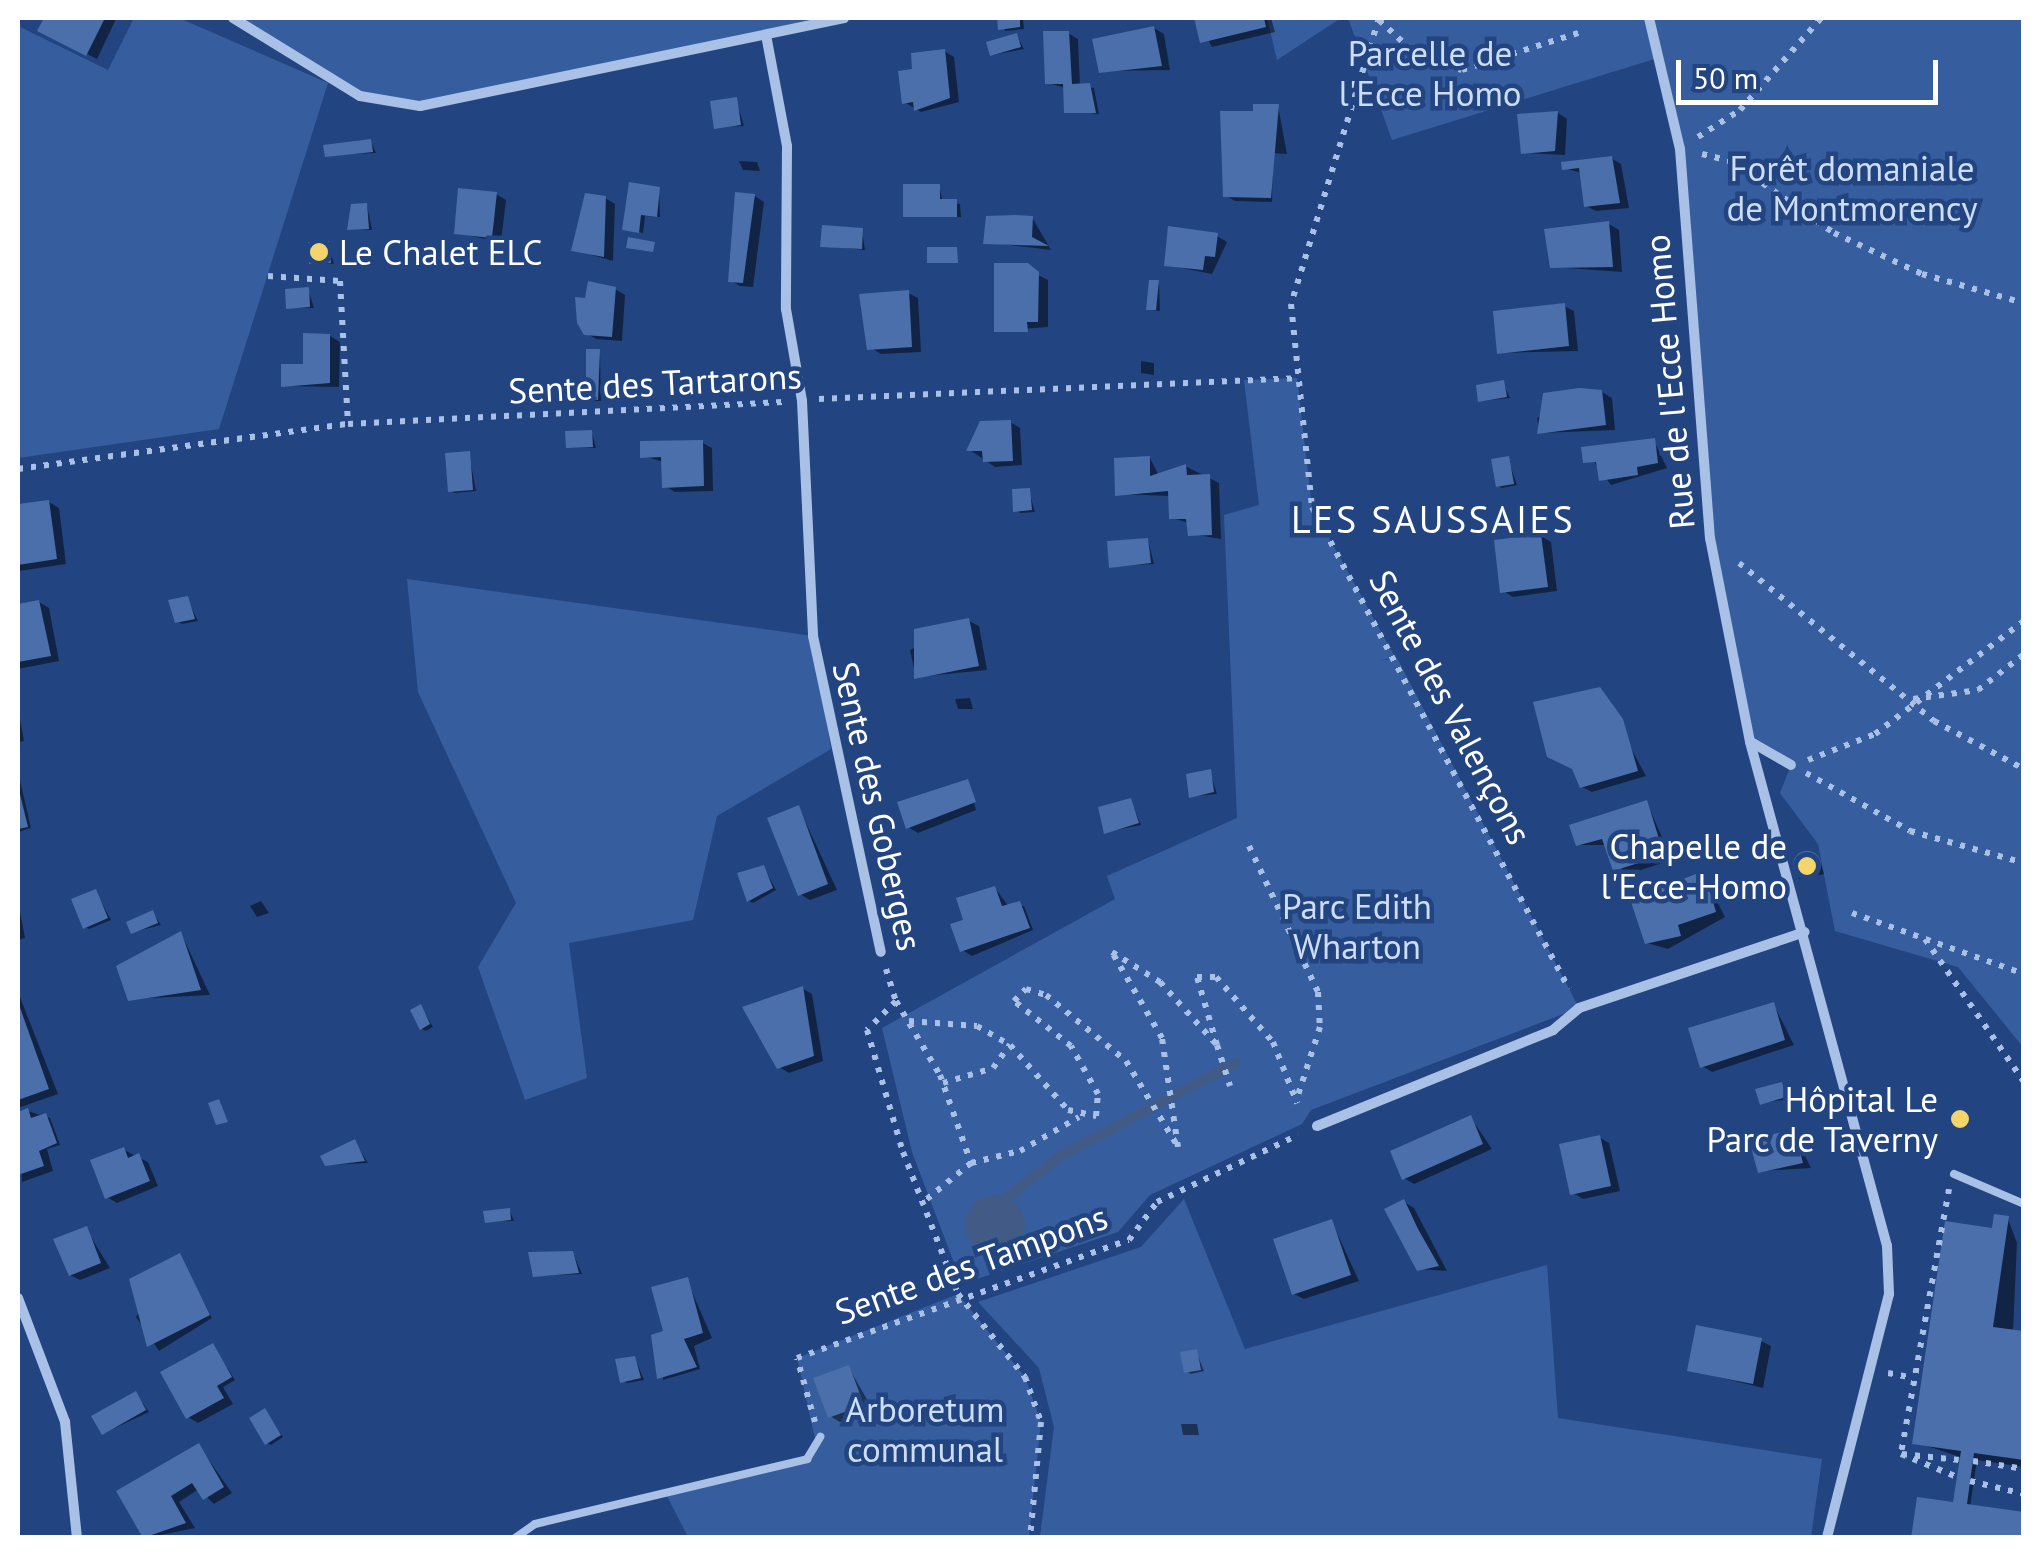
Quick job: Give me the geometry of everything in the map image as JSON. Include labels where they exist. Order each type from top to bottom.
[{"type":"street","points":[[234,18],[360,96],[420,106],[844,18]]},
{"type":"street","name":"Rue de l'Ecce Homo","points":[[1650,18],[1680,148],[1710,540],[1750,742],[1806,932],[1889,1278],[1827,1538]]},
{"type":"street","name":"Sente des Goberges","points":[[766,35],[787,146],[786,309],[802,401],[813,636],[881,952]]},
{"type":"street","points":[[1750,742],[1792,765]]},
{"type":"street","points":[[1317,1126],[1552,1030],[1579,1008],[1806,932]]},
{"type":"street","points":[[18,1298],[65,1422],[77,1538]]},
{"type":"lane","points":[[1954,1174],[2024,1204]]},
{"type":"lane","points":[[515,1538],[535,1524],[807,1459],[820,1437]]},
{"type":"path","points":[[1379,18],[1421,59],[1462,70],[1584,31]]},
{"type":"path","name":"Sente des Valençons","points":[[1379,18],[1291,304],[1312,506],[1579,1008]]},
{"type":"path","points":[[1680,148],[1740,110],[1822,18]]},
{"type":"path","points":[[1680,148],[1731,161],[1834,232],[1922,274],[2024,303]]},
{"type":"path","points":[[268,276],[340,281],[348,424]]},
{"type":"path","name":"Sente des Tartarons","points":[[18,470],[348,424],[1297,378]]},
{"type":"path","points":[[1710,540],[1975,750],[2024,769]]},
{"type":"path","points":[[1792,765],[1875,734],[1912,699],[2024,622]]},
{"type":"path","points":[[1912,699],[1978,690],[2024,654]]},
{"type":"path","points":[[1792,765],[1910,832],[2024,863]]},
{"type":"path","points":[[1249,846],[1318,992],[1320,1027],[1297,1103]]},
{"type":"path","points":[[1852,913],[2024,974]]},
{"type":"path","points":[[1925,939],[2024,1082]]},
{"type":"path","name":"Sente des Goberges","points":[[881,952],[896,1001],[868,1030],[922,1203],[958,1294],[1025,1377],[1042,1422],[1030,1538]]},
{"type":"path","points":[[922,1203],[971,1163],[1020,1151],[1080,1116],[1096,1116],[1098,1094],[1072,1046],[1014,1002],[1026,988],[1072,1013],[1126,1061],[1154,1116],[1178,1147],[1162,1038],[1112,952],[1160,982],[1218,1044]]},
{"type":"path","points":[[1230,1086],[1220,1058],[1202,972],[1273,1042],[1297,1103],[1317,1126]]},
{"type":"path","points":[[896,1001],[943,1083],[971,1163]]},
{"type":"path","points":[[908,1020],[977,1026],[1010,1045],[1080,1116]]},
{"type":"path","points":[[943,1083],[992,1068],[1010,1045]]},
{"type":"path","name":"Sente des Tampons","points":[[820,1437],[796,1358],[958,1294],[1128,1240],[1157,1202],[1317,1126]]},
{"type":"path","points":[[1901,1454],[1938,1220],[1954,1174]]},
{"type":"path","points":[[1901,1454],[1960,1460]]},
{"type":"path","points":[[1901,1454],[1957,1476]]},
{"type":"path","points":[[1973,1461],[2024,1469]]},
{"type":"path","points":[[1970,1481],[2024,1494]]},
{"type":"green space","points":[[134,18],[179,18],[328,83],[219,429],[18,458],[18,26],[108,70]]},
{"type":"green space","points":[[233,18],[844,18],[420,106],[360,96]]},
{"type":"green space","name":"Parcelle de l'Ecce Homo","points":[[1267,18],[1341,18],[1277,60]]},
{"type":"green space","name":"Forêt domaniale de Montmorency","points":[[1348,18],[2023,18],[2023,1047],[1958,967],[1835,931],[1818,844],[1780,793],[1791,765],[1750,742],[1706,519],[1680,149],[1661,57],[1392,140]]},
{"type":"green space","name":"Parc Edith Wharton","points":[[1297,378],[1312,507],[1395,657],[1378,661],[1397,658],[1579,1008],[1311,1110],[1302,1124],[1150,1195],[1118,1232],[962,1284],[912,1152],[882,1028],[1115,899],[1107,876],[1237,818],[1224,515],[1259,505],[1244,380]]},
{"type":"green space","points":[[407,579],[813,636],[831,749],[717,816],[693,920],[569,943],[587,1078],[525,1100],[478,967],[516,903],[418,692]]},
{"type":"green space","points":[[1184,1199],[1245,1349],[1547,1265],[1558,1418],[1822,1459],[1811,1537],[1040,1537],[1054,1427],[1039,1368],[978,1302],[1141,1247]]},
{"type":"green space","name":"Arboretum communal","points":[[958,1294],[1025,1377],[1041,1422],[1029,1537],[688,1537],[665,1492],[807,1459],[816,1443],[797,1358]]},
{"type":"shaded area","points":[[995,1195],[1016,1204],[1025,1225],[1016,1246],[995,1255],[974,1246],[965,1225],[974,1204]]},
{"type":"building","points":[[44,18],[105,18],[86,56],[37,31]]},
{"type":"building","points":[[997,18],[1020,18],[1020,27],[998,30]]},
{"type":"building","points":[[1194,18],[1264,18],[1266,27],[1200,43]]},
{"type":"building","points":[[1154,26],[1162,66],[1099,73],[1092,39]]},
{"type":"building","points":[[1043,31],[1069,31],[1072,84],[1090,83],[1096,113],[1064,113],[1063,84],[1045,84]]},
{"type":"building","points":[[1017,33],[1021,47],[990,56],[986,42]]},
{"type":"building","points":[[945,49],[950,98],[914,111],[913,102],[902,104],[898,71],[912,69],[911,53]]},
{"type":"building","points":[[737,97],[741,125],[714,129],[710,101]]},
{"type":"building","points":[[1253,104],[1279,104],[1271,198],[1223,197],[1220,111],[1253,111]]},
{"type":"building","points":[[1558,111],[1555,151],[1521,154],[1517,114]]},
{"type":"building","points":[[371,139],[373,152],[325,157],[323,145]]},
{"type":"building","points":[[1612,156],[1620,203],[1584,207],[1579,168],[1562,170],[1561,162]]},
{"type":"building","points":[[629,182],[660,187],[657,217],[641,215],[639,233],[622,230]]},
{"type":"building","points":[[903,184],[940,184],[940,199],[957,199],[957,217],[903,217]]},
{"type":"building","points":[[458,188],[497,192],[492,238],[454,234]]},
{"type":"building","points":[[735,192],[755,194],[743,283],[728,282]]},
{"type":"building","points":[[585,193],[606,196],[604,257],[571,251]]},
{"type":"building","points":[[367,203],[369,229],[347,230],[351,204]]},
{"type":"building","points":[[986,216],[1033,216],[1032,237],[1049,246],[983,244]]},
{"type":"building","points":[[1609,221],[1613,267],[1550,268],[1544,229]]},
{"type":"building","points":[[822,225],[863,228],[862,249],[820,247]]},
{"type":"building","points":[[1168,226],[1218,233],[1215,257],[1205,256],[1203,270],[1164,266]]},
{"type":"building","points":[[628,237],[655,242],[653,252],[626,248]]},
{"type":"building","name":"Le Chalet ELC","points":[[329,241],[331,263],[309,264],[308,242]]},
{"type":"building","points":[[927,247],[957,247],[958,263],[927,263]]},
{"type":"building","points":[[994,263],[1028,263],[1039,272],[1038,322],[1027,322],[1028,332],[994,332]]},
{"type":"building","points":[[1149,280],[1159,280],[1156,310],[1146,310]]},
{"type":"building","points":[[588,281],[616,287],[612,337],[584,335],[577,323],[575,297],[585,298]]},
{"type":"building","points":[[309,287],[310,307],[286,309],[285,289]]},
{"type":"building","points":[[909,290],[912,347],[867,350],[859,294]]},
{"type":"building","points":[[1565,303],[1569,346],[1497,354],[1493,311]]},
{"type":"building","points":[[303,333],[330,334],[330,383],[281,387],[281,364],[303,364]]},
{"type":"building","points":[[586,349],[600,349],[598,400],[586,400]]},
{"type":"building","points":[[1504,380],[1507,397],[1478,402],[1476,385]]},
{"type":"building","points":[[1579,388],[1602,390],[1606,425],[1537,434],[1543,393]]},
{"type":"building","points":[[1011,420],[1013,461],[983,462],[982,451],[966,451],[980,421]]},
{"type":"building","points":[[592,430],[593,447],[566,448],[565,431]]},
{"type":"building","points":[[1655,438],[1658,463],[1637,467],[1638,475],[1599,481],[1596,462],[1583,463],[1581,447]]},
{"type":"building","points":[[703,440],[704,486],[662,488],[661,457],[640,458],[640,441]]},
{"type":"building","points":[[470,451],[473,490],[448,492],[445,453]]},
{"type":"building","points":[[1150,456],[1150,476],[1186,464],[1187,475],[1210,474],[1212,535],[1188,536],[1186,519],[1169,519],[1168,491],[1115,496],[1114,458]]},
{"type":"building","points":[[1509,456],[1514,484],[1496,487],[1491,459]]},
{"type":"building","points":[[1030,488],[1032,510],[1013,512],[1012,489]]},
{"type":"building","points":[[49,500],[57,559],[18,565],[18,504]]},
{"type":"building","points":[[1541,534],[1548,587],[1500,593],[1494,540]]},
{"type":"building","points":[[1148,538],[1151,563],[1109,568],[1107,541]]},
{"type":"building","points":[[188,596],[195,619],[175,623],[168,600]]},
{"type":"building","points":[[39,600],[51,656],[18,662],[18,604]]},
{"type":"building","points":[[969,618],[979,666],[914,679],[914,629]]},
{"type":"building","points":[[1600,687],[1623,719],[1638,771],[1580,788],[1572,769],[1547,757],[1533,702]]},
{"type":"building","points":[[1211,769],[1214,792],[1189,798],[1186,774]]},
{"type":"building","points":[[968,779],[976,802],[906,829],[897,802]]},
{"type":"building","points":[[18,786],[28,827],[18,829]]},
{"type":"building","points":[[1131,798],[1139,823],[1104,834],[1098,807]]},
{"type":"building","points":[[1647,800],[1664,855],[1613,871],[1602,839],[1576,846],[1569,825]]},
{"type":"building","points":[[799,805],[828,884],[798,896],[767,818]]},
{"type":"building","name":"Chapelle de l'Ecce-Homo","points":[[1807,851],[1817,855],[1821,865],[1817,875],[1807,879],[1797,875],[1793,865],[1797,855]]},
{"type":"building","points":[[764,865],[773,888],[747,902],[737,873]]},
{"type":"building","points":[[1704,871],[1716,912],[1678,925],[1681,936],[1645,944],[1630,899]]},
{"type":"building","points":[[995,886],[1002,906],[1020,901],[1030,928],[960,952],[950,924],[963,920],[956,898]]},
{"type":"building","points":[[96,889],[108,918],[83,929],[71,899]]},
{"type":"building","points":[[153,910],[158,923],[131,934],[126,922]]},
{"type":"building","points":[[181,931],[201,990],[128,1001],[116,966]]},
{"type":"building","points":[[803,986],[814,1056],[777,1069],[742,1007]]},
{"type":"building","points":[[18,1002],[49,1089],[18,1100]]},
{"type":"building","points":[[1774,1002],[1785,1040],[1700,1068],[1688,1028]]},
{"type":"building","points":[[421,1004],[430,1024],[420,1030],[410,1010]]},
{"type":"building","points":[[1782,1082],[1786,1097],[1760,1105],[1755,1089]]},
{"type":"building","points":[[219,1099],[228,1122],[216,1125],[208,1103]]},
{"type":"building","points":[[28,1108],[31,1118],[46,1113],[57,1143],[39,1151],[44,1166],[18,1175],[18,1112]]},
{"type":"building","points":[[1471,1115],[1483,1144],[1402,1180],[1390,1151]]},
{"type":"building","points":[[1794,1129],[1803,1163],[1758,1173],[1749,1140]]},
{"type":"building","points":[[1600,1135],[1611,1186],[1570,1195],[1559,1144]]},
{"type":"building","points":[[355,1139],[365,1161],[325,1166],[320,1156]]},
{"type":"building","points":[[124,1147],[128,1158],[139,1153],[150,1181],[105,1199],[90,1160]]},
{"type":"building","points":[[1404,1199],[1439,1266],[1417,1271],[1384,1209]]},
{"type":"building","points":[[510,1208],[511,1220],[485,1223],[483,1211]]},
{"type":"building","points":[[1994,1214],[2009,1216],[1993,1327],[2024,1331],[2024,1460],[1974,1453],[1967,1504],[2024,1512],[2024,1538],[1911,1538],[1917,1497],[1953,1502],[1961,1451],[1912,1444],[1945,1221],[1992,1228]]},
{"type":"building","points":[[1332,1219],[1351,1275],[1292,1295],[1273,1239]]},
{"type":"building","points":[[87,1226],[101,1263],[69,1276],[53,1239]]},
{"type":"building","points":[[573,1251],[579,1273],[533,1277],[528,1252]]},
{"type":"building","points":[[180,1253],[210,1315],[147,1347],[129,1279]]},
{"type":"building","points":[[688,1277],[703,1333],[684,1339],[697,1367],[657,1379],[651,1335],[663,1331],[651,1287]]},
{"type":"building","points":[[1696,1325],[1762,1338],[1753,1384],[1687,1371]]},
{"type":"building","points":[[213,1343],[232,1377],[217,1386],[224,1398],[186,1419],[160,1372]]},
{"type":"building","points":[[1197,1349],[1201,1370],[1184,1373],[1180,1352]]},
{"type":"building","points":[[635,1356],[641,1378],[620,1383],[615,1359]]},
{"type":"building","points":[[849,1365],[864,1405],[828,1418],[813,1378]]},
{"type":"building","points":[[136,1391],[146,1410],[102,1435],[91,1416]]},
{"type":"building","points":[[265,1408],[281,1435],[265,1445],[249,1418]]},
{"type":"building","points":[[199,1443],[224,1487],[203,1500],[192,1483],[171,1496],[186,1523],[143,1538],[116,1491]]},
{"type":"waterway","points":[[1007,1198],[1060,1156],[1236,1063]]},
{"type":"place","name":"Le Chalet ELC","points":[[319,252]]},
{"type":"place","name":"Chapelle de l'Ecce-Homo","points":[[1807,866]]},
{"type":"place","name":"Hôpital Le Parc de Taverny","points":[[1960,1119]]},
{"type":"district","name":"LES SAUSSAIES","points":[[1433,519]]}]
